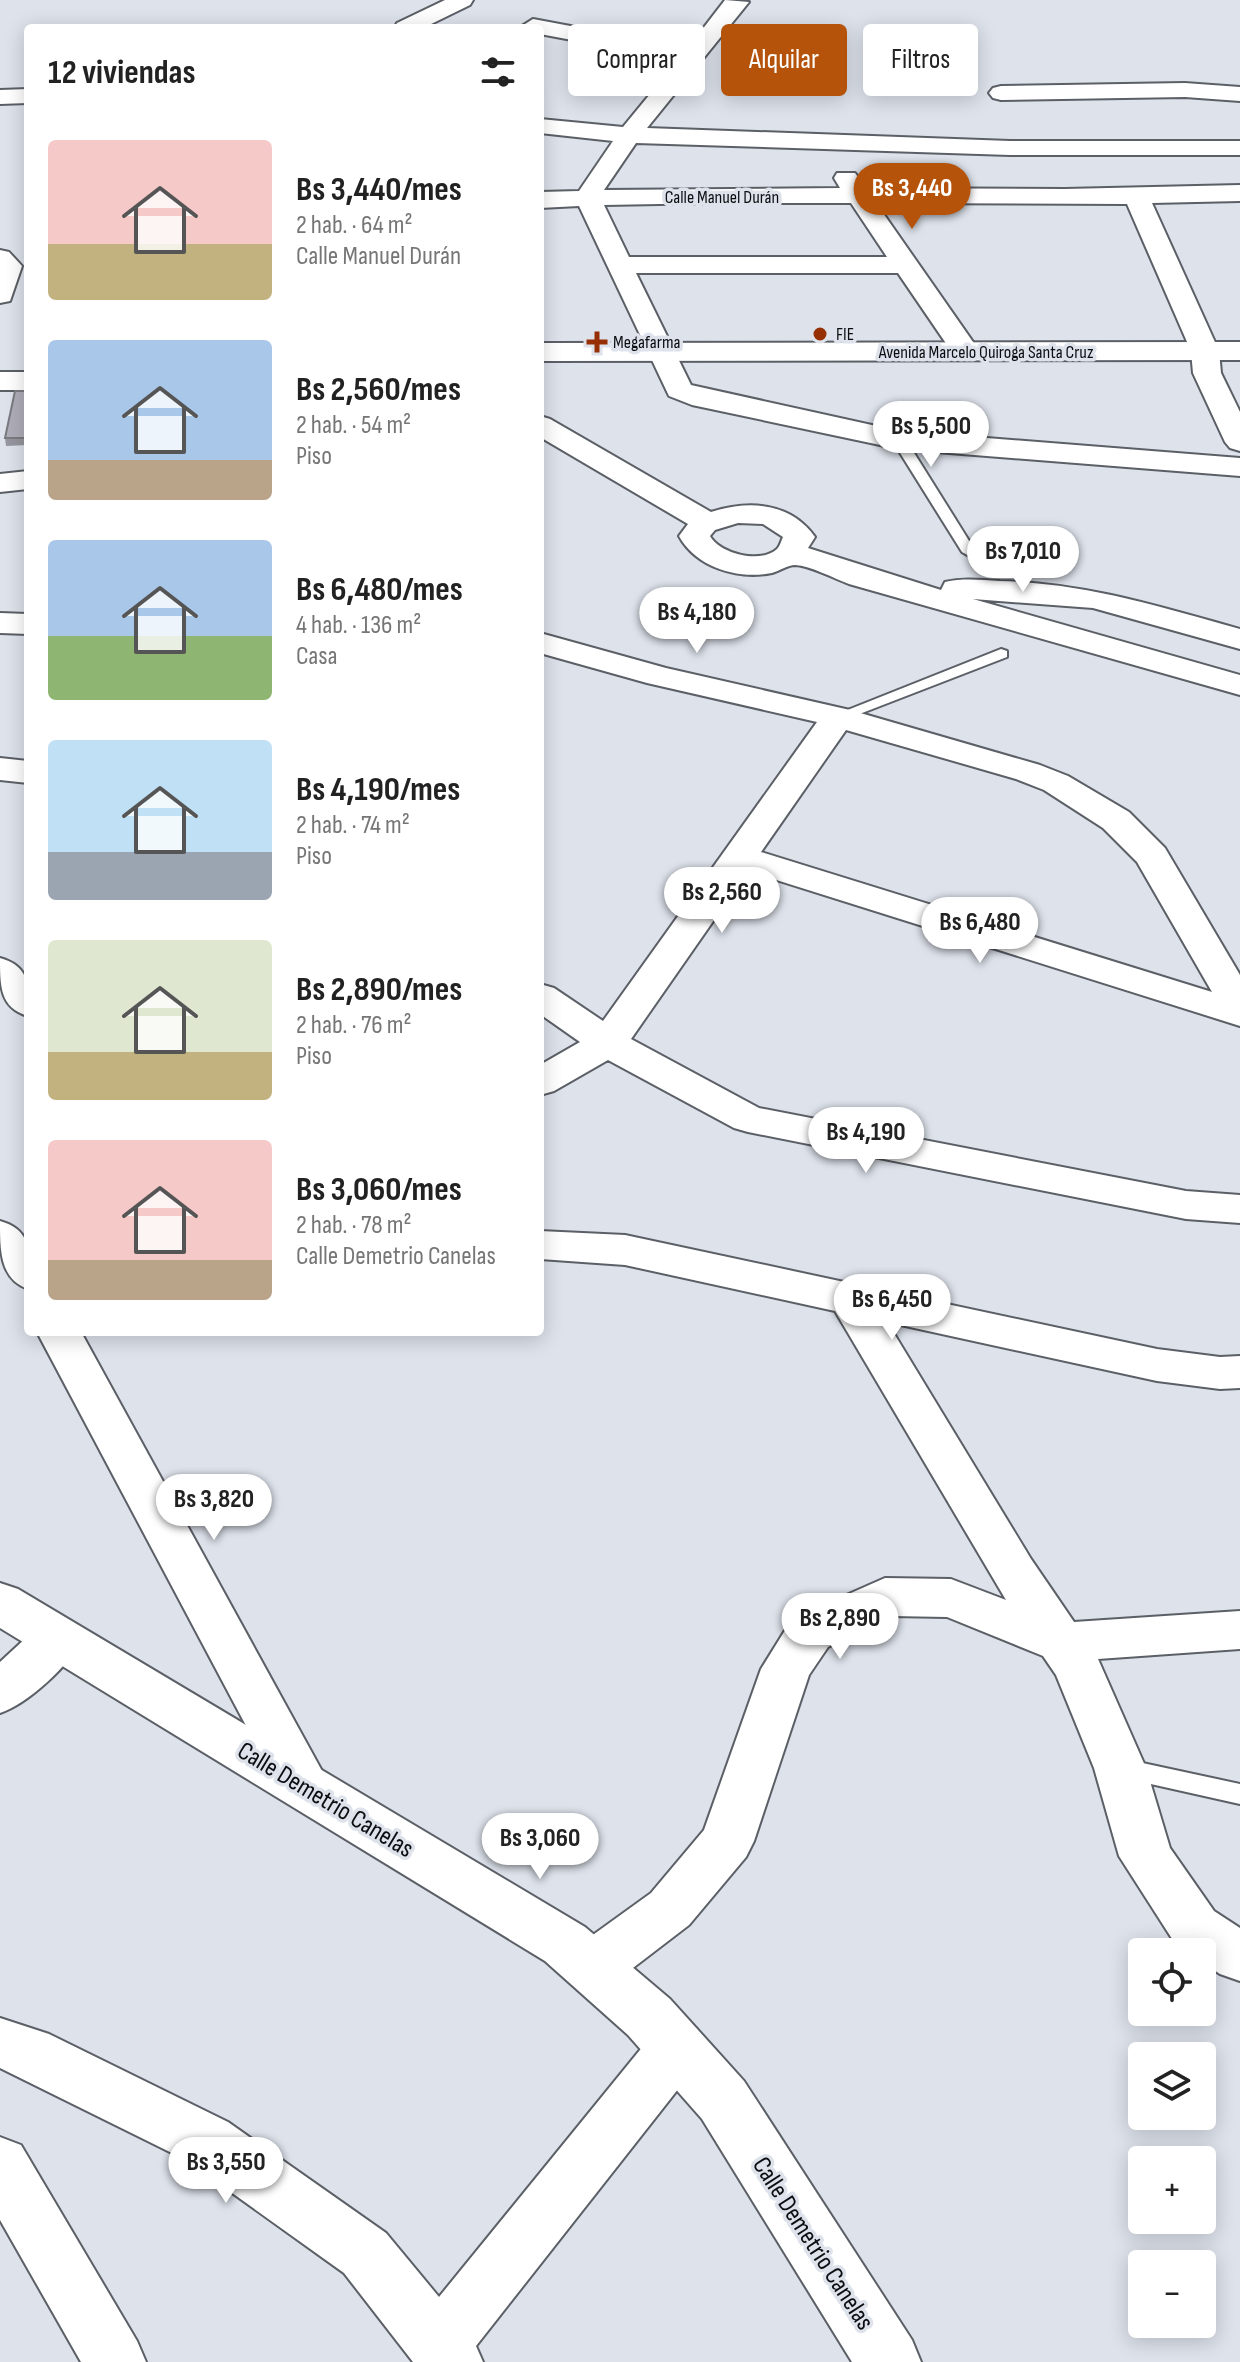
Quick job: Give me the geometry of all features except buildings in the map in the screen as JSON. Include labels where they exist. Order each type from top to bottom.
[{"type":"main road","name":"Avenida Marcelo Quiroga Santa Cruz","points":[[544,352],[664,362],[1206,362],[1240,351]]},
{"type":"main road","name":"Avenida Marcelo Quiroga Santa Cruz","points":[[544,373],[664,362],[966,352],[1206,362],[1240,373]]},
{"type":"main road","points":[[0,357],[24,357]]},
{"type":"main road","points":[[0,381],[24,381]]},
{"type":"main road","points":[[0,603],[24,604]]},
{"type":"main road","points":[[0,623],[24,624]]},
{"type":"main road","name":"Calle Demetrio Canelas","points":[[0,1603],[565,1944],[592,1967],[649,2017],[723,2100],[889,2362]]},
{"type":"street","points":[[413,24],[462,0]]},
{"type":"street","points":[[705,42],[738,2],[736,0]]},
{"type":"street","points":[[535,24],[549,9]]},
{"type":"street","points":[[544,29],[568,33]]},
{"type":"street","points":[[1001,93],[1185,90],[1240,94]]},
{"type":"street","points":[[0,97],[24,96]]},
{"type":"street","points":[[661,96],[629,135],[587,197],[679,390],[692,396],[899,440],[1240,467]]},
{"type":"street","points":[[544,126],[629,135],[818,139],[1010,148],[1240,148]]},
{"type":"street","points":[[818,139],[966,352]]},
{"type":"street","name":"Calle Manuel Durán","points":[[544,200],[587,197],[1137,197],[1240,193]]},
{"type":"street","points":[[1137,197],[1240,442]]},
{"type":"street","points":[[0,295],[9,264]]},
{"type":"street","points":[[618,265],[904,265]]},
{"type":"street","points":[[544,427],[707,522]]},
{"type":"street","points":[[0,483],[24,480]]},
{"type":"street","points":[[736,514],[762,515],[784,521],[799,537],[798,545],[791,553],[765,563],[715,559],[697,545],[695,537],[698,529],[707,522],[736,514]]},
{"type":"street","points":[[791,553],[895,587],[1240,685]]},
{"type":"street","points":[[895,587],[1019,591],[1095,599],[1240,639]]},
{"type":"street","points":[[544,644],[659,676],[838,717],[1028,772],[1056,783],[1116,820],[1152,856],[1240,1011]]},
{"type":"street","points":[[544,1080],[608,1043],[838,717]]},
{"type":"street","points":[[0,769],[24,772]]},
{"type":"street","points":[[739,857],[1240,1011]]},
{"type":"street","points":[[0,970],[24,999]]},
{"type":"street","points":[[544,999],[608,1043],[748,1119],[1186,1205],[1240,1209]]},
{"type":"street","points":[[0,1235],[24,1268]]},
{"type":"street","points":[[544,1245],[625,1250],[1157,1365],[1220,1373],[1240,1372]]},
{"type":"street","points":[[850,1298],[1014,1572],[1078,1668],[1120,1768],[1146,1856],[1195,1928],[1240,1957]]},
{"type":"street","points":[[61,1336],[304,1786]]},
{"type":"street","points":[[592,1967],[670,1909],[727,1841],[786,1669],[810,1633],[885,1597],[951,1598],[1061,1642],[1240,1630]]},
{"type":"street","points":[[0,1693],[58,1639]]},
{"type":"street","points":[[0,2043],[29,2052],[207,2141],[365,2253],[445,2354],[677,2047]]},
{"type":"street","points":[[0,2164],[115,2362]]},
{"type":"lane","points":[[899,440],[969,552]]},
{"type":"lane","points":[[838,717],[1001,654]]},
{"type":"lane","points":[[1120,1768],[1240,1794]]},
{"type":"place","name":"FIE","points":[[820,334]]},
{"type":"place","name":"Megafarma","points":[[597,342]]}]
